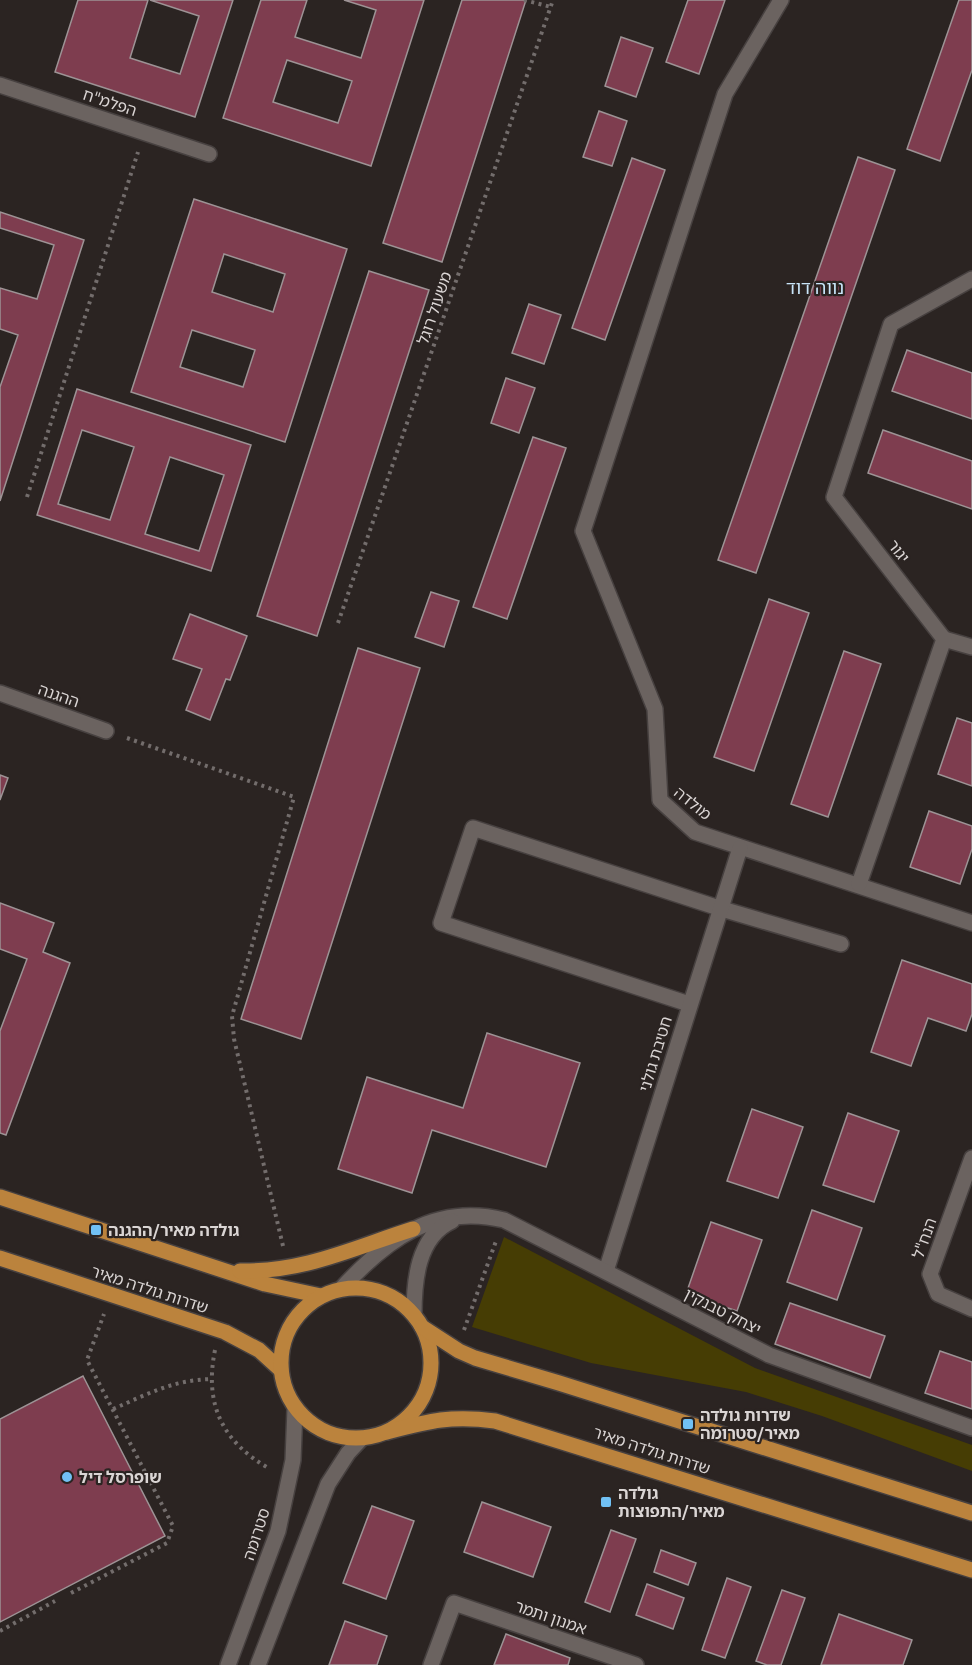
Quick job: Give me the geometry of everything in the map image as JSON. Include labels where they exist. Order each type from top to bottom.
[{"type":"main road","points":[[0,1197],[211,1267],[284,1289],[321,1296]]},
{"type":"main road","points":[[211,1267],[262,1271],[288,1269],[331,1258],[414,1228]]},
{"type":"main road","name":"שדרות גולדה מאיר","points":[[0,1258],[225,1332],[259,1350],[281,1370]]},
{"type":"main road","points":[[418,1321],[428,1343],[431,1363],[427,1387],[407,1418],[387,1432],[362,1438],[340,1437],[320,1430],[295,1408],[286,1390],[281,1370],[283,1345],[293,1321],[321,1296],[341,1289],[362,1288],[381,1292],[399,1301],[418,1321],[459,1351],[483,1361],[972,1513]]},
{"type":"main road","name":"שדרות גולדה מאיר","points":[[387,1432],[460,1417],[495,1421],[972,1570]]},
{"type":"street","name":"מולדה","points":[[781,0],[725,94],[583,531],[655,710],[660,800],[695,831],[740,848],[859,884],[972,923]]},
{"type":"street","name":"הפלמ\"ח","points":[[0,85],[209,154]]},
{"type":"street","name":"יגור","points":[[944,639],[834,497],[891,324],[972,279]]},
{"type":"street","points":[[859,884],[944,639],[972,647]]},
{"type":"street","name":"ההגנה","points":[[0,693],[106,731]]},
{"type":"street","points":[[689,1004],[441,923],[473,828],[722,909],[841,944]]},
{"type":"street","name":"חטיבת גולני","points":[[606,1272],[740,848]]},
{"type":"street","name":"הנח\"ל","points":[[972,1158],[930,1274],[938,1294],[972,1309]]},
{"type":"street","points":[[418,1321],[416,1278],[425,1249],[441,1227],[465,1215]]},
{"type":"street","name":"יצחק טבנקין","points":[[341,1289],[382,1248],[414,1228],[465,1215],[484,1215],[504,1220],[769,1355],[972,1428]]},
{"type":"street","name":"סטרומה","points":[[228,1665],[278,1531],[293,1460],[295,1408]]},
{"type":"street","points":[[258,1665],[328,1484],[348,1453],[362,1438]]},
{"type":"street","name":"אמנון ותמר","points":[[431,1665],[454,1603],[636,1665]]},
{"type":"path","points":[[524,0],[551,8]]},
{"type":"path","name":"משעול רוגל","points":[[338,623],[553,0]]},
{"type":"path","points":[[27,497],[145,132]]},
{"type":"path","points":[[106,731],[294,797],[232,1016],[234,1039],[288,1269]]},
{"type":"path","points":[[463,1335],[498,1234]]},
{"type":"path","points":[[71,1593],[167,1543],[173,1526],[87,1360],[106,1307]]},
{"type":"path","points":[[217,1344],[212,1379],[215,1408],[229,1435],[251,1457],[279,1473]]},
{"type":"path","points":[[113,1409],[172,1383],[192,1379],[212,1379]]},
{"type":"path","points":[[0,1630],[55,1601]]},
{"type":"shaded area","points":[[504,1237],[755,1368],[972,1445],[972,1471],[822,1416],[746,1392],[591,1363],[472,1327]]},
{"type":"building","points":[[78,0],[148,0],[130,58],[180,74],[199,16],[150,0],[233,0],[195,117],[55,72]]},
{"type":"building","points":[[261,0],[307,0],[295,37],[361,58],[376,10],[344,0],[424,0],[371,166],[223,118]],"holes":[[[287,60],[352,81],[338,123],[273,102]]]},
{"type":"building","points":[[462,0],[526,0],[442,262],[383,243]]},
{"type":"building","points":[[688,0],[725,0],[699,74],[666,62]]},
{"type":"building","points":[[959,0],[972,0],[972,70],[940,161],[907,149]]},
{"type":"building","points":[[621,37],[653,48],[636,97],[605,86]]},
{"type":"building","points":[[599,111],[627,121],[612,166],[583,157]]},
{"type":"building","points":[[858,157],[895,170],[756,573],[718,560]]},
{"type":"building","points":[[632,158],[665,170],[605,340],[572,328]]},
{"type":"building","points":[[194,199],[347,249],[285,442],[131,392]],"holes":[[[224,254],[285,274],[273,312],[212,292]],[[192,330],[255,350],[243,387],[180,367]]]},
{"type":"building","points":[[0,212],[84,240],[0,501],[0,387],[18,335],[0,329],[0,288],[37,299],[54,245],[0,228]]},
{"type":"building","points":[[369,271],[429,290],[317,636],[257,616]]},
{"type":"building","points":[[529,304],[561,315],[544,364],[512,353]]},
{"type":"building","points":[[907,350],[972,373],[972,419],[892,391]]},
{"type":"building","points":[[506,378],[535,388],[519,433],[491,423]]},
{"type":"building","points":[[77,389],[251,445],[211,571],[37,515]],"holes":[[[82,430],[134,447],[110,520],[58,504]],[[170,457],[224,475],[199,551],[145,534]]]},
{"type":"building","points":[[883,430],[972,461],[972,509],[868,473]]},
{"type":"building","points":[[533,437],[566,448],[507,619],[473,607]]},
{"type":"building","points":[[431,592],[459,601],[444,647],[415,637]]},
{"type":"building","points":[[769,599],[809,613],[754,771],[714,757]]},
{"type":"building","points":[[190,614],[247,636],[230,680],[226,679],[210,720],[186,710],[202,669],[173,659]]},
{"type":"building","points":[[358,648],[420,668],[301,1039],[241,1019]]},
{"type":"building","points":[[844,651],[881,664],[828,817],[791,804]]},
{"type":"building","points":[[957,718],[972,723],[972,786],[938,774]]},
{"type":"building","points":[[0,775],[8,778],[0,800]]},
{"type":"building","points":[[929,811],[972,826],[972,849],[960,884],[910,867]]},
{"type":"building","points":[[0,903],[54,923],[43,952],[70,963],[6,1135],[0,1133],[0,1031],[27,959],[0,949]]},
{"type":"building","points":[[902,960],[972,984],[972,1014],[966,1031],[928,1018],[911,1066],[871,1052]]},
{"type":"building","points":[[487,1033],[580,1063],[546,1167],[432,1130],[412,1193],[338,1169],[367,1077],[463,1108]]},
{"type":"building","points":[[752,1109],[803,1127],[778,1198],[727,1181]]},
{"type":"building","points":[[848,1113],[899,1131],[874,1202],[823,1185]]},
{"type":"building","points":[[812,1210],[862,1228],[837,1300],[787,1282]]},
{"type":"building","points":[[711,1222],[762,1240],[737,1311],[686,1294]]},
{"type":"building","points":[[790,1303],[885,1336],[870,1378],[775,1344]]},
{"type":"building","points":[[940,1351],[972,1362],[972,1409],[925,1393]]},
{"type":"building","name":"שופרסל דיל","points":[[83,1376],[165,1536],[0,1622],[0,1419]]},
{"type":"building","points":[[482,1502],[551,1527],[533,1577],[464,1552]]},
{"type":"building","points":[[372,1506],[414,1521],[386,1599],[343,1583]]},
{"type":"building","points":[[611,1530],[636,1539],[610,1612],[585,1602]]},
{"type":"building","points":[[661,1550],[696,1563],[688,1585],[654,1572]]},
{"type":"building","points":[[727,1578],[751,1587],[725,1658],[702,1650]]},
{"type":"building","points":[[647,1584],[684,1598],[673,1629],[636,1615]]},
{"type":"building","points":[[782,1590],[805,1598],[781,1665],[767,1665],[756,1661]]},
{"type":"building","points":[[839,1614],[912,1640],[903,1665],[821,1665]]},
{"type":"building","points":[[345,1621],[387,1636],[377,1665],[329,1665]]},
{"type":"building","points":[[506,1634],[570,1658],[568,1665],[494,1665]]},
{"type":"place","name":"גולדה מאיר/ההגנה","points":[[96,1230]]},
{"type":"place","name":"שדרות גולדה מאיר/סטרומה","points":[[688,1424]]},
{"type":"place","name":"שופרסל דיל","points":[[67,1477]]},
{"type":"place","name":"גולדה מאיר/התפוצות","points":[[606,1502]]},
{"type":"district","name":"נווה דוד","points":[[815,288]]}]
